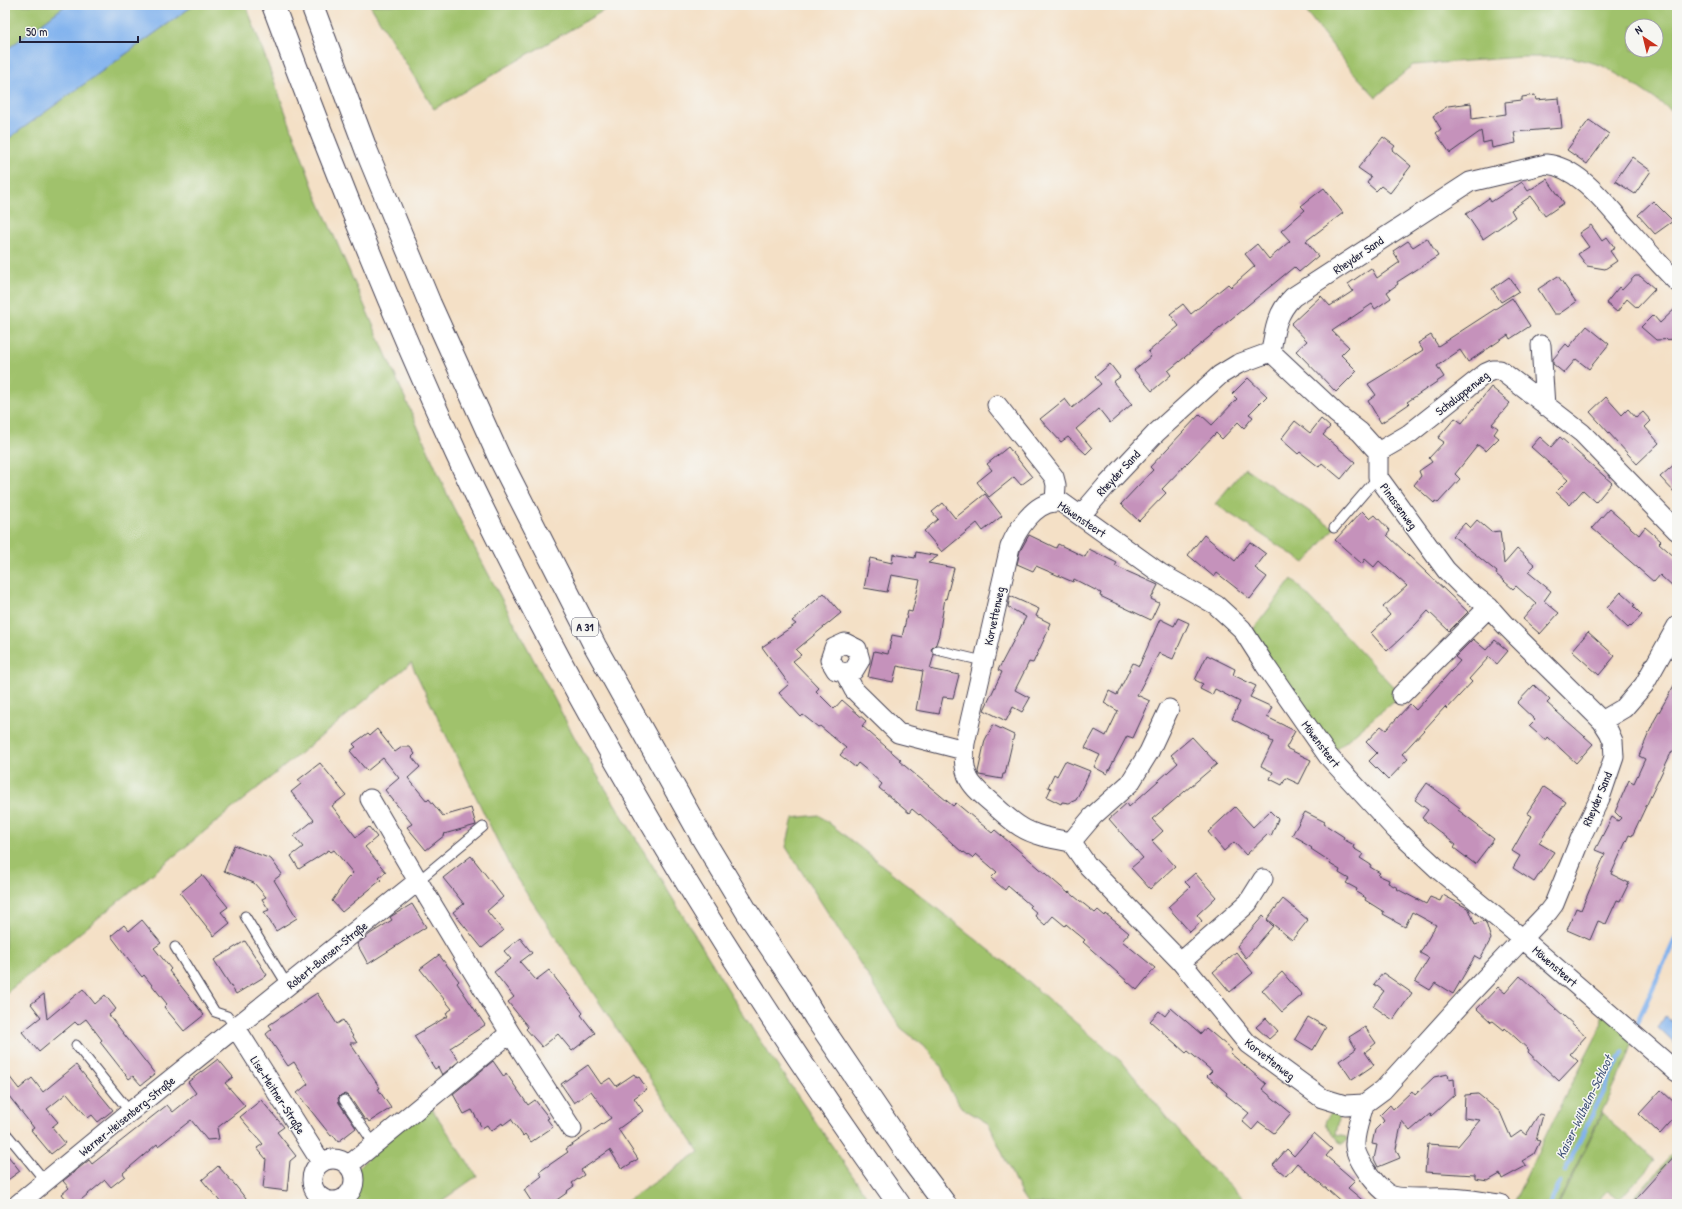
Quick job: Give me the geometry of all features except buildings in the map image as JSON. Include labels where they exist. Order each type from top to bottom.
[{"type":"highway","points":[[273,5],[340,184],[404,337],[471,483],[571,681],[634,794],[724,944],[834,1111],[899,1204]]},
{"type":"highway","name":"A 31","points":[[312,5],[367,152],[430,304],[499,457],[595,646],[703,839],[747,912],[796,984],[815,1017],[909,1156],[945,1204]]},
{"type":"street","name":"Rheyder Sand","points":[[1081,515],[1101,491],[1156,433],[1220,375],[1238,364],[1271,352],[1276,324],[1280,312],[1286,303],[1300,292],[1332,273],[1465,185],[1484,178],[1540,164],[1557,165],[1592,188],[1677,282]]},
{"type":"street","points":[[1541,345],[1545,406]]},
{"type":"street","points":[[1271,352],[1337,414],[1360,432],[1378,452]]},
{"type":"street","name":"Schaluppenweg","points":[[1378,452],[1409,434],[1486,373],[1493,370],[1503,372],[1545,406],[1582,433],[1677,531]]},
{"type":"street","name":"Möwensteert","points":[[997,406],[1055,479],[1055,502],[1061,502],[1160,573],[1216,606],[1242,629],[1322,748],[1357,789],[1395,829],[1440,870],[1524,938],[1677,1072]]},
{"type":"street","name":"Pinassenweg","points":[[1378,452],[1378,477],[1446,570],[1462,587],[1489,607],[1504,625],[1602,721]]},
{"type":"street","name":"Korvettenweg","points":[[1055,502],[1046,503],[1022,524],[1010,547],[999,588],[964,750],[965,764],[972,785],[1022,828],[1041,835],[1071,842],[1087,865],[1181,962],[1213,999],[1244,1040],[1254,1049],[1322,1098],[1344,1105],[1364,1104]]},
{"type":"street","points":[[1401,695],[1489,607]]},
{"type":"street","points":[[1602,721],[1624,708],[1644,686],[1677,626]]},
{"type":"street","points":[[845,673],[854,690],[898,732],[964,750]]},
{"type":"street","points":[[1071,842],[1093,816],[1130,784],[1149,752],[1170,709]]},
{"type":"street","name":"Rheyder Sand","points":[[1524,938],[1554,904],[1581,837],[1600,798],[1614,757],[1613,741],[1602,721]]},
{"type":"street","points":[[370,799],[510,1033],[572,1130]]},
{"type":"street","points":[[1181,962],[1248,903],[1263,879]]},
{"type":"street","name":"Robert-Bunsen-Straße","points":[[236,1028],[418,881]]},
{"type":"street","points":[[1500,1204],[1449,1198],[1409,1201],[1392,1196],[1379,1187],[1369,1175],[1355,1149],[1355,1143],[1364,1104],[1383,1090],[1470,994],[1524,938]]},
{"type":"street","name":"Werner-Heisenberg-Straße","points":[[18,1204],[130,1112],[236,1028]]},
{"type":"street","name":"Lise-Meitner-Straße","points":[[236,1028],[321,1162]]},
{"type":"street","points":[[348,1165],[510,1033]]},
{"type":"street","points":[[336,1158],[342,1160],[348,1165],[353,1173],[354,1182],[351,1192],[345,1201],[311,1199],[311,1177],[315,1168],[321,1162],[336,1158]]},
{"type":"lane","points":[[1334,528],[1378,477]]},
{"type":"lane","points":[[937,650],[984,661]]},
{"type":"lane","points":[[418,881],[483,827]]},
{"type":"lane","points":[[245,916],[288,986]]},
{"type":"lane","points":[[175,947],[215,1012],[227,1016],[236,1028]]},
{"type":"lane","points":[[76,1045],[130,1112]]},
{"type":"lane","points":[[344,1100],[374,1144]]},
{"type":"lane","points":[[5,1132],[46,1182]]},
{"type":"green space","points":[[5,5],[66,5],[5,51]]},
{"type":"green space","points":[[194,5],[246,5],[316,195],[452,505],[577,742],[756,1035],[872,1204],[623,1204],[699,1152],[513,873],[411,663],[5,994],[5,141]]},
{"type":"green space","points":[[370,5],[613,5],[434,109]]},
{"type":"green space","points":[[1301,5],[1677,5],[1677,114],[1627,80],[1601,65],[1571,57],[1522,57],[1413,65],[1376,97],[1353,72]]},
{"type":"green space","points":[[1245,468],[1334,528],[1305,563],[1215,504]]},
{"type":"green space","points":[[1292,579],[1401,695],[1328,756],[1248,636]]},
{"type":"green space","points":[[819,815],[1007,964],[1123,1063],[1203,1161],[1250,1204],[1028,1204],[1021,1194],[989,1124],[961,1107],[949,1088],[941,1066],[924,1046],[901,1028],[786,847],[793,818]]},
{"type":"green space","points":[[1603,1008],[1635,1036],[1627,1059],[1558,1204],[1513,1204],[1558,1110],[1601,1027]]},
{"type":"green space","points":[[426,1100],[477,1176],[437,1204],[347,1204],[344,1199],[352,1188],[354,1181],[353,1173]]},
{"type":"green space","points":[[1339,1107],[1353,1112],[1349,1115],[1340,1113],[1336,1135],[1346,1137],[1347,1140],[1342,1144],[1325,1124],[1328,1116]]},
{"type":"green space","points":[[1602,1114],[1655,1160],[1619,1200],[1608,1191],[1595,1204],[1559,1204]]},
{"type":"green space","points":[[1677,1149],[1677,1153],[1631,1204],[1628,1204]]},
{"type":"water","points":[[66,5],[194,5],[5,141],[5,51]]},
{"type":"water","points":[[1665,1016],[1677,1026],[1677,1046],[1658,1028]]},
{"type":"waterway","name":"Kaiser-Wilhelm-Schloot","points":[[1635,1027],[1677,935]]},
{"type":"waterway","name":"Kaiser-Wilhelm-Schloot","points":[[1565,1171],[1623,1051]]},
{"type":"waterway","name":"Kaiser-Wilhelm-Schloot","points":[[1550,1204],[1560,1182]]}]
